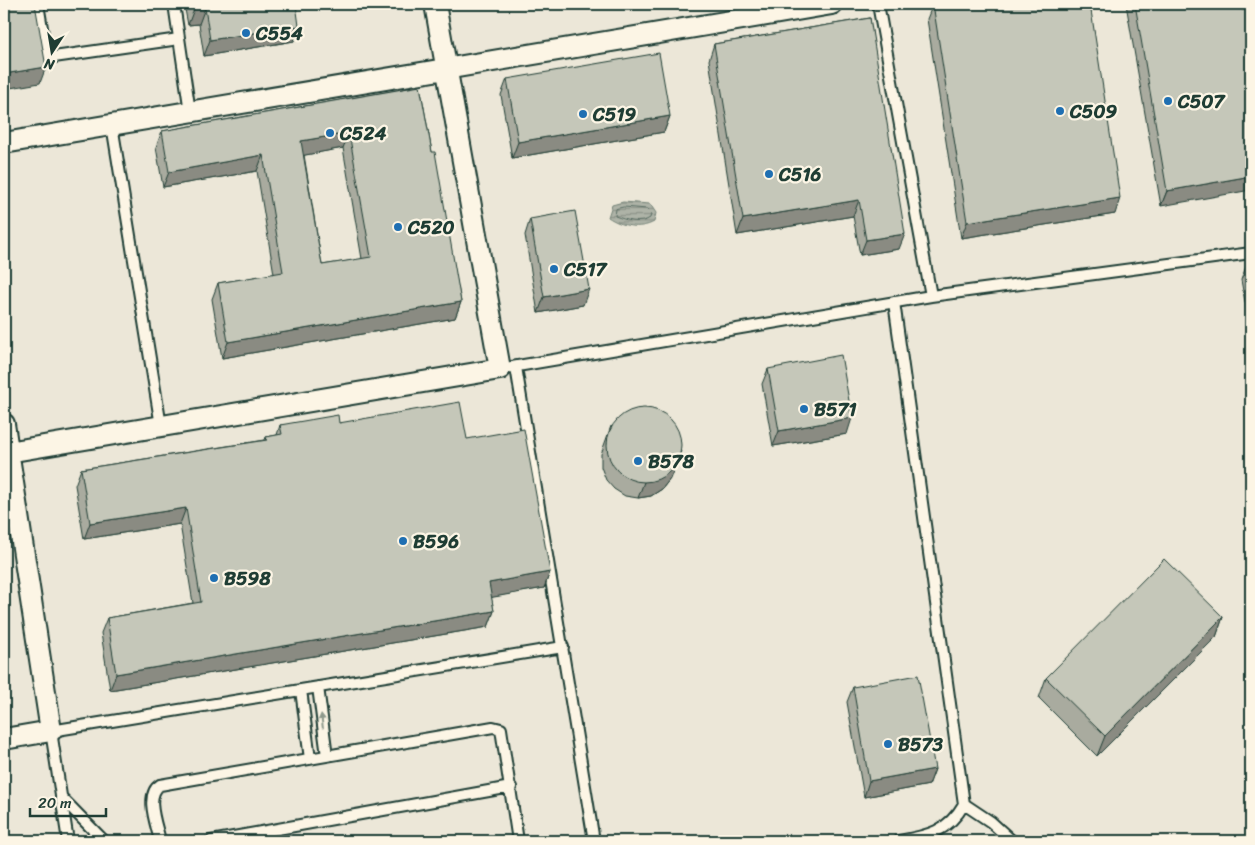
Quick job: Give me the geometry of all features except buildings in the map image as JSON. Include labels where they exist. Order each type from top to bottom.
[{"type":"street","points":[[8,452],[508,368],[446,69],[435,4]]},
{"type":"street","points":[[4,143],[832,4]]},
{"type":"street","points":[[4,424],[51,731],[4,739]]},
{"type":"lane","points":[[38,4],[47,58],[180,39]]},
{"type":"lane","points":[[174,4],[190,112]]},
{"type":"lane","points":[[878,4],[930,296]]},
{"type":"lane","points":[[112,125],[162,426]]},
{"type":"lane","points":[[594,841],[563,647],[508,368],[930,296],[1251,254]]},
{"type":"lane","points":[[894,302],[964,804],[955,820],[928,837],[899,841]]},
{"type":"lane","points":[[68,841],[51,731],[563,647]]},
{"type":"lane","points":[[318,686],[327,756]]},
{"type":"lane","points":[[300,690],[310,759]]},
{"type":"lane","points":[[160,841],[151,799],[156,788],[160,785],[493,727],[501,729],[518,841]]},
{"type":"lane","points":[[211,841],[511,787]]},
{"type":"lane","points":[[61,796],[104,841]]},
{"type":"lane","points":[[964,804],[991,822],[1012,841]]},
{"type":"shaded area","points":[[4,4],[1251,4],[1251,841],[4,841]]},
{"type":"water","points":[[623,202],[650,204],[656,213],[654,222],[643,226],[631,226],[619,223],[608,217],[612,205]]},
{"type":"place","name":"C554","points":[[246,33]]},
{"type":"place","name":"C507","points":[[1168,101]]},
{"type":"place","name":"C509","points":[[1060,111]]},
{"type":"place","name":"C519","points":[[583,114]]},
{"type":"place","name":"C524","points":[[330,133]]},
{"type":"place","name":"C516","points":[[769,174]]},
{"type":"place","name":"C520","points":[[398,227]]},
{"type":"place","name":"C517","points":[[554,269]]},
{"type":"place","name":"B571","points":[[804,409]]},
{"type":"place","name":"B578","points":[[638,461]]},
{"type":"place","name":"B596","points":[[403,541]]},
{"type":"place","name":"B598","points":[[214,578]]},
{"type":"place","name":"B573","points":[[888,744]]}]
